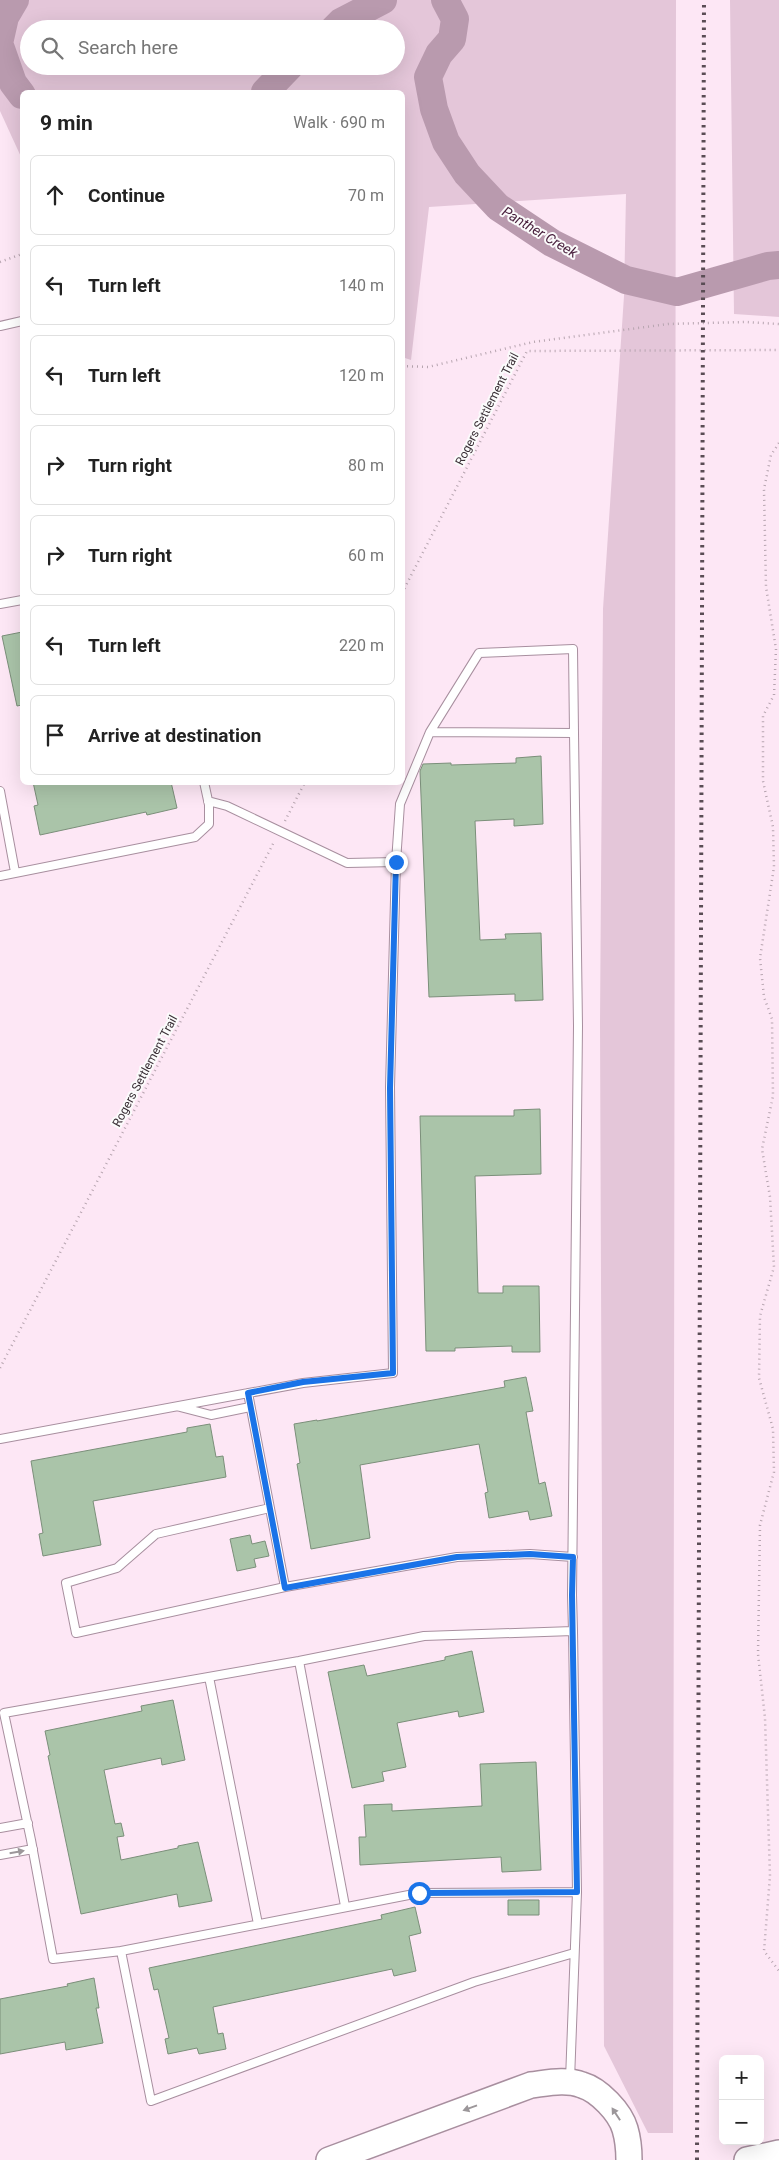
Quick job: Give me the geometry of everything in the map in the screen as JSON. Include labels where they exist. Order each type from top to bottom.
[{"type":"main road","points":[[329,2160],[531,2085],[570,2082],[584,2085],[612,2108],[624,2127],[630,2160]]},
{"type":"main road","points":[[746,2160],[779,2153]]},
{"type":"lane","points":[[0,326],[20,321]]},
{"type":"lane","points":[[0,604],[20,600]]},
{"type":"lane","points":[[0,1439],[303,1382],[393,1373],[390,1088],[396,862],[400,804],[430,732],[479,653],[573,649],[578,1045],[573,1557],[577,1892],[570,2082]]},
{"type":"lane","points":[[430,732],[574,733]]},
{"type":"lane","points":[[0,876],[195,837],[209,824],[208,801],[205,785]]},
{"type":"lane","points":[[0,791],[16,872]]},
{"type":"lane","points":[[208,801],[227,806],[347,863],[396,862]]},
{"type":"lane","points":[[248,1393],[285,1588]]},
{"type":"lane","points":[[178,1406],[211,1415],[250,1407]]},
{"type":"lane","points":[[270,1508],[156,1534],[117,1568],[66,1583],[76,1633],[285,1588],[457,1557],[530,1554],[573,1557]]},
{"type":"lane","points":[[574,1631],[424,1636],[299,1661],[4,1713],[28,1823],[53,1959],[121,1951],[419,1893],[577,1892]]},
{"type":"lane","points":[[299,1661],[345,1906]]},
{"type":"lane","points":[[209,1677],[258,1924]]},
{"type":"lane","points":[[0,1828],[28,1823]]},
{"type":"lane","points":[[0,1855],[33,1849]]},
{"type":"lane","points":[[121,1951],[150,2101],[474,1982],[574,1953]]},
{"type":"path","points":[[0,262],[20,255]]},
{"type":"path","points":[[405,366],[428,367],[533,342],[668,324],[746,322],[779,324]]},
{"type":"path","name":"Rogers Settlement Trail","points":[[405,587],[527,351],[779,350]]},
{"type":"path","points":[[779,443],[771,455],[764,489],[766,587],[776,649],[774,695],[763,716],[763,782],[773,827],[774,867],[760,958],[764,997],[772,1020],[773,1096],[762,1149],[770,1197],[774,1267],[760,1316],[759,1378],[773,1429],[774,1472],[760,1525],[758,1654],[765,1718],[770,1876],[764,1952],[779,1971]]},
{"type":"path","points":[[282,826],[303,785]]},
{"type":"path","name":"Rogers Settlement Trail","points":[[0,1368],[277,835]]},
{"type":"shaded area","points":[[0,0],[676,0],[673,2133],[648,2133],[604,2046],[600,1024],[603,609],[624,296],[626,194],[429,207],[411,360],[405,358],[405,90],[20,90],[20,155],[0,111]]},
{"type":"shaded area","points":[[730,0],[779,0],[779,317],[734,314]]},
{"type":"building","points":[[20,632],[20,705],[17,706],[2,636]]},
{"type":"building","points":[[541,756],[543,824],[514,826],[514,819],[475,821],[480,940],[506,939],[505,934],[541,933],[543,1000],[515,1001],[515,994],[429,997],[420,771],[423,764],[516,763],[516,758]]},
{"type":"building","points":[[34,785],[172,785],[177,808],[147,815],[146,812],[40,835],[34,806],[38,805]]},
{"type":"building","points":[[540,1109],[541,1174],[475,1176],[478,1293],[503,1293],[503,1286],[539,1286],[540,1352],[512,1352],[512,1346],[455,1348],[455,1351],[426,1351],[420,1116],[514,1116],[514,1110]]},
{"type":"building","points":[[526,1377],[533,1411],[526,1412],[539,1484],[545,1482],[552,1516],[530,1520],[528,1511],[489,1518],[485,1493],[488,1492],[479,1444],[360,1465],[370,1538],[311,1549],[297,1464],[300,1463],[294,1424],[505,1387],[504,1381]]},
{"type":"building","points":[[210,1424],[216,1457],[223,1456],[226,1477],[93,1501],[101,1545],[43,1556],[39,1534],[43,1533],[31,1461],[187,1432],[187,1428]]},
{"type":"building","points":[[250,1535],[252,1544],[265,1541],[269,1556],[254,1559],[256,1567],[237,1571],[230,1539]]},
{"type":"building","points":[[472,1651],[484,1712],[459,1717],[458,1711],[397,1723],[406,1767],[382,1772],[384,1781],[352,1788],[328,1672],[364,1665],[367,1676],[445,1660],[445,1657]]},
{"type":"building","points":[[173,1700],[185,1760],[162,1765],[161,1758],[104,1770],[115,1824],[121,1823],[124,1836],[117,1837],[121,1860],[198,1842],[212,1901],[179,1907],[177,1894],[81,1914],[48,1756],[50,1755],[45,1731],[142,1711],[141,1706]]},
{"type":"building","points":[[536,1762],[541,1870],[502,1872],[501,1857],[360,1865],[359,1837],[366,1837],[364,1805],[392,1804],[392,1811],[482,1806],[480,1764]]},
{"type":"building","points":[[508,1900],[539,1900],[539,1915],[508,1915]]},
{"type":"building","points":[[415,1907],[421,1933],[409,1936],[416,1971],[394,1976],[392,1969],[213,2007],[218,2034],[223,2033],[226,2049],[199,2054],[197,2048],[168,2054],[165,2039],[169,2038],[158,1989],[154,1990],[149,1968],[382,1919],[381,1915]]},
{"type":"building","points":[[94,1978],[99,2008],[96,2008],[103,2043],[66,2050],[65,2042],[0,2054],[0,1999],[68,1986],[67,1984]]},
{"type":"waterway","name":"Panther Creek","points":[[0,39],[5,17],[15,0]]},
{"type":"waterway","name":"Panther Creek","points":[[345,20],[383,0]]},
{"type":"waterway","name":"Panther Creek","points":[[445,0],[455,19],[452,39],[439,54],[428,77],[434,109],[446,142],[467,174],[498,207],[552,243],[626,280],[677,292],[768,266],[779,265]]},
{"type":"waterway","name":"Panther Creek","points":[[0,46],[13,83],[20,92]]},
{"type":"waterway","name":"Panther Creek","points":[[267,90],[281,75]]},
{"type":"railway","points":[[697,2160],[704,0]]},
{"type":"route","points":[[396,862],[390,1088],[393,1373],[303,1382],[248,1393],[285,1588],[457,1557],[530,1554],[573,1557],[577,1892],[419,1893]]}]
